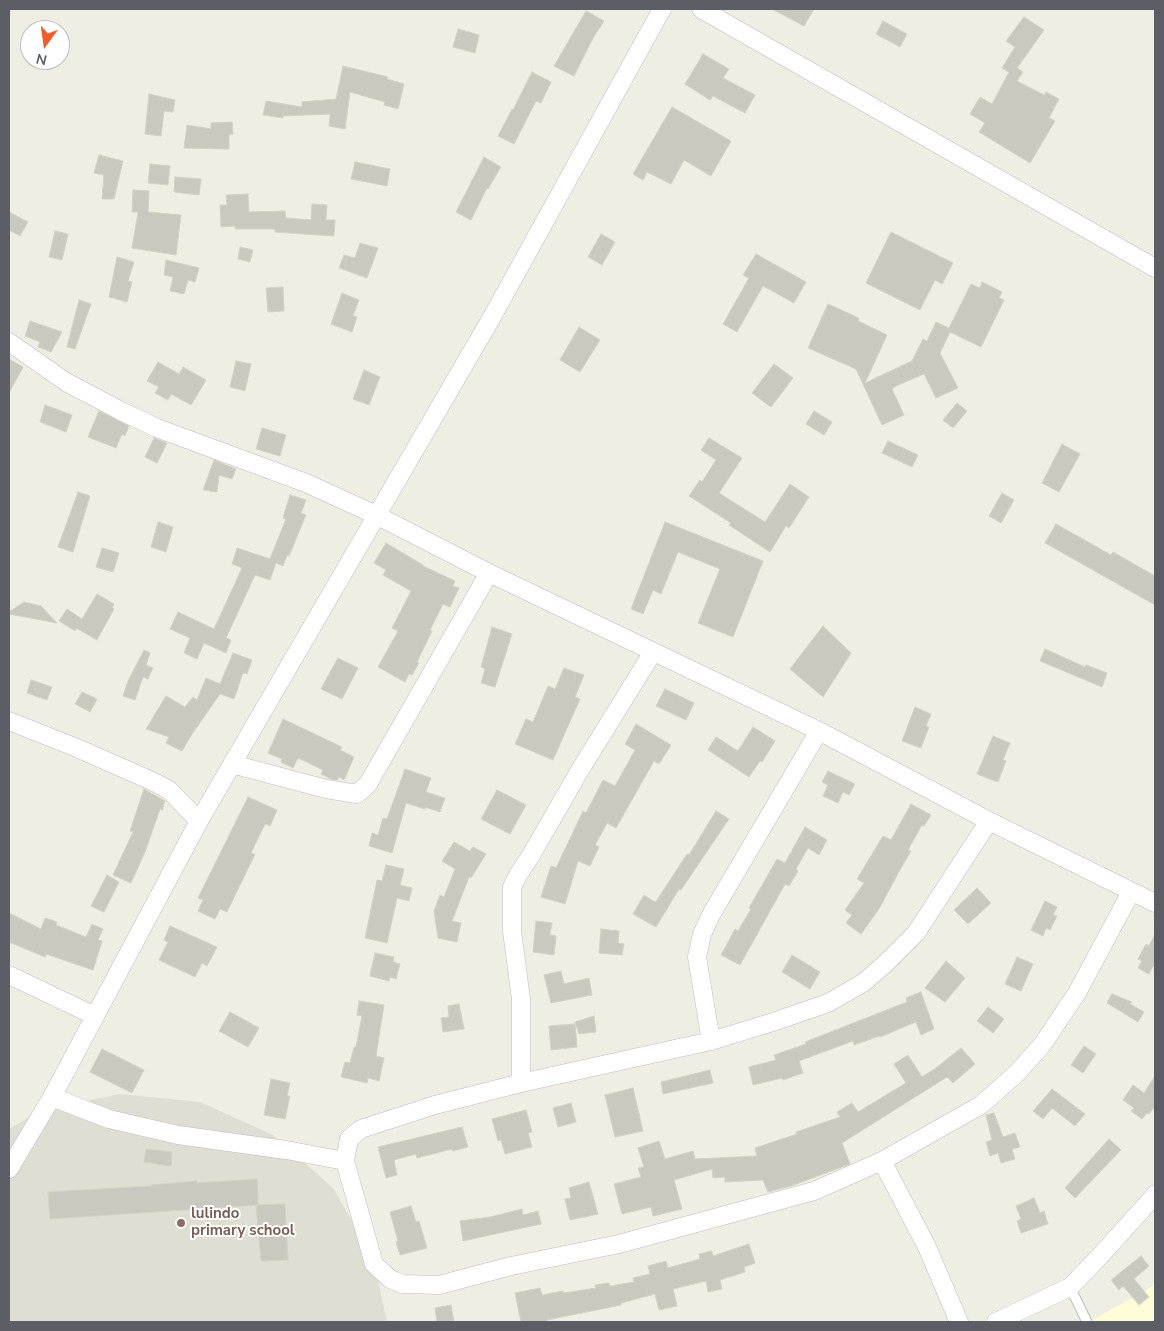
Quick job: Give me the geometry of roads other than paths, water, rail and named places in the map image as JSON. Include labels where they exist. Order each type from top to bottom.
[{"type":"street","points":[[9,1170],[52,1097],[199,821],[492,317],[662,9]]},
{"type":"street","points":[[701,9],[1155,268]]},
{"type":"street","points":[[9,342],[66,382],[121,411],[157,428],[306,483],[376,515],[489,573],[819,731],[988,821],[1155,903]]},
{"type":"street","points":[[232,764],[357,794],[368,784],[489,573]]},
{"type":"street","points":[[521,1083],[521,999],[512,931],[512,887],[580,770],[653,652]]},
{"type":"street","points":[[9,721],[154,782],[169,790],[199,821]]},
{"type":"street","points":[[711,1042],[697,956],[702,934],[712,913],[819,731]]},
{"type":"street","points":[[988,821],[916,932],[885,964],[863,983],[828,1003],[711,1042],[521,1083],[435,1105],[362,1128],[349,1139],[345,1161],[374,1264],[390,1279],[403,1284],[439,1285],[511,1266],[619,1244],[814,1190],[882,1161],[981,1105],[1017,1073],[1042,1045],[1077,993],[1131,892]]},
{"type":"street","points":[[9,975],[95,1016]]},
{"type":"street","points":[[52,1097],[108,1119],[178,1135],[286,1150],[345,1161]]},
{"type":"street","points":[[882,1161],[928,1247],[960,1322]]},
{"type":"street","points":[[996,1322],[1070,1287],[1155,1195]]},
{"type":"lane","points":[[1070,1287],[1087,1322]]},
{"type":"place","name":"lulindo primary school","points":[[181,1223]]}]
